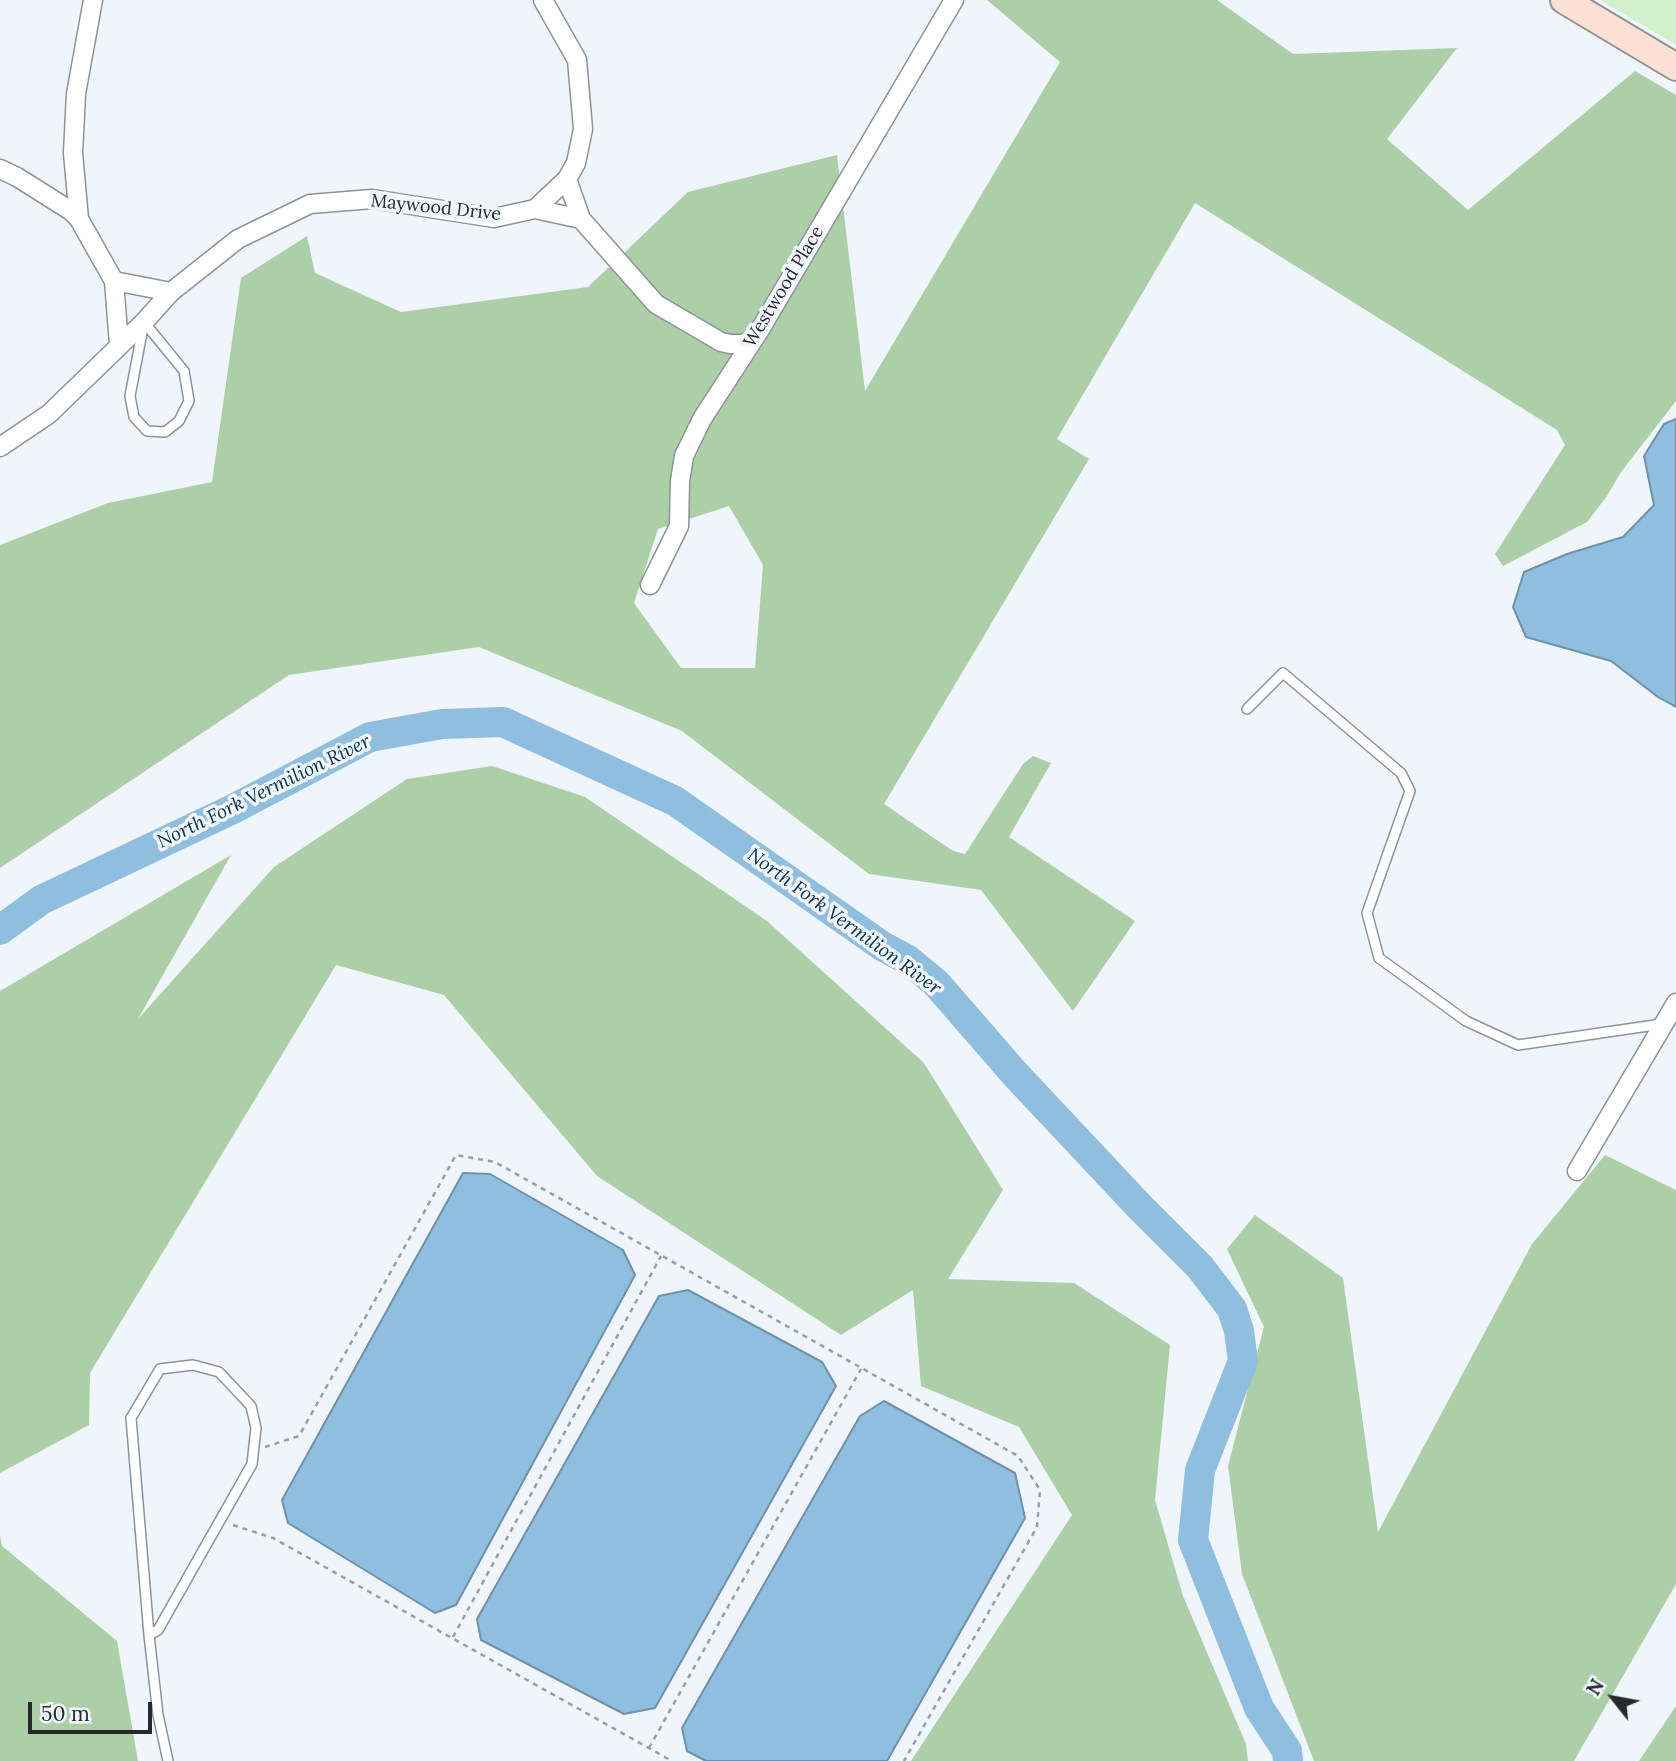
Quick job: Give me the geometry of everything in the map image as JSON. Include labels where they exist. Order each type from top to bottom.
[{"type":"street","points":[[79,219],[73,153],[76,94],[93,0]]},
{"type":"street","points":[[535,209],[567,179],[576,163],[583,128],[577,60],[543,0]]},
{"type":"street","name":"Westwood Place","points":[[650,585],[678,526],[684,456],[702,419],[761,328],[954,0]]},
{"type":"street","points":[[1564,0],[1676,68]]},
{"type":"street","points":[[0,169],[71,211],[79,219],[114,281],[119,345]]},
{"type":"street","points":[[567,179],[581,219],[656,304],[720,342],[743,344],[754,338]]},
{"type":"street","name":"Maywood Drive","points":[[0,447],[49,414],[144,322],[171,292],[238,239],[310,204],[372,199],[495,218],[535,209]]},
{"type":"street","points":[[535,209],[581,219]]},
{"type":"street","points":[[114,281],[171,292]]},
{"type":"street","points":[[1577,1171],[1676,1003]]},
{"type":"lane","points":[[144,322],[184,371],[189,401],[179,421],[165,432],[147,431],[134,416],[130,396],[144,322]]},
{"type":"lane","points":[[1247,709],[1283,673],[1401,772],[1409,791],[1367,912],[1378,958],[1466,1021],[1518,1045],[1664,1023]]},
{"type":"lane","points":[[149,1635],[158,1630],[252,1464],[256,1428],[251,1406],[219,1373],[193,1365],[160,1369],[131,1418],[149,1635],[158,1715],[169,1761]]},
{"type":"path","points":[[254,1450],[299,1436],[456,1155],[495,1162],[1018,1456],[1040,1490],[1037,1527],[904,1761]]},
{"type":"path","points":[[452,1638],[661,1256]]},
{"type":"path","points":[[649,1748],[861,1368]]},
{"type":"path","points":[[220,1520],[274,1538],[672,1761]]},
{"type":"green space","points":[[987,0],[1217,0],[1293,54],[1457,48],[1387,139],[1468,210],[1635,71],[1676,95],[1676,401],[1621,472],[1587,522],[1503,566],[1495,554],[1565,445],[1557,430],[1195,203],[1057,439],[1089,459],[884,804],[953,851],[965,854],[1023,764],[1033,756],[1051,763],[1009,837],[1135,921],[1073,1011],[981,890],[869,874],[682,731],[479,647],[289,675],[0,868],[0,545],[108,503],[212,482],[241,278],[307,236],[315,273],[401,312],[588,287],[688,192],[837,155],[865,391],[1060,62]],"holes":[[[729,506],[763,565],[755,668],[681,668],[634,603],[658,529]]]},
{"type":"green space","points":[[1600,0],[1676,0],[1676,45]]},
{"type":"green space","points":[[492,766],[585,797],[767,921],[924,1063],[1003,1190],[948,1279],[1074,1283],[1170,1345],[1155,1500],[1183,1596],[1246,1744],[1248,1761],[911,1761],[1072,1515],[1019,1427],[921,1386],[913,1290],[841,1335],[597,1176],[444,995],[336,965],[90,1373],[89,1425],[0,1473],[0,991],[231,855],[138,1019],[274,867],[407,779]]},
{"type":"green space","points":[[1605,1155],[1676,1190],[1676,1584],[1574,1761],[1314,1761],[1242,1574],[1228,1466],[1264,1327],[1227,1249],[1255,1215],[1343,1278],[1378,1532],[1532,1244]]},
{"type":"green space","points":[[0,1536],[2,1546],[117,1641],[138,1761],[0,1761]]},
{"type":"green space","points":[[1676,1706],[1676,1761],[1639,1761]]},
{"type":"water","points":[[1676,419],[1676,707],[1658,697],[1611,661],[1526,637],[1513,607],[1524,572],[1567,554],[1623,537],[1654,505],[1644,456],[1664,424]]},
{"type":"water","points":[[463,1173],[490,1174],[623,1250],[635,1275],[456,1605],[435,1613],[288,1523],[282,1500]]},
{"type":"water","points":[[688,1290],[822,1362],[836,1386],[655,1708],[624,1714],[481,1640],[477,1619],[659,1296]]},
{"type":"water","points":[[884,1401],[1015,1473],[1025,1518],[887,1761],[706,1761],[687,1751],[682,1728],[860,1416]]},
{"type":"waterway","name":"North Fork Vermilion River","points":[[0,930],[41,900],[233,809],[370,737],[442,724],[503,722],[675,801],[882,946],[908,960],[936,983],[1015,1074],[1200,1267],[1232,1309],[1239,1331],[1243,1361],[1200,1470],[1193,1540],[1259,1708],[1287,1751],[1288,1761]]}]
